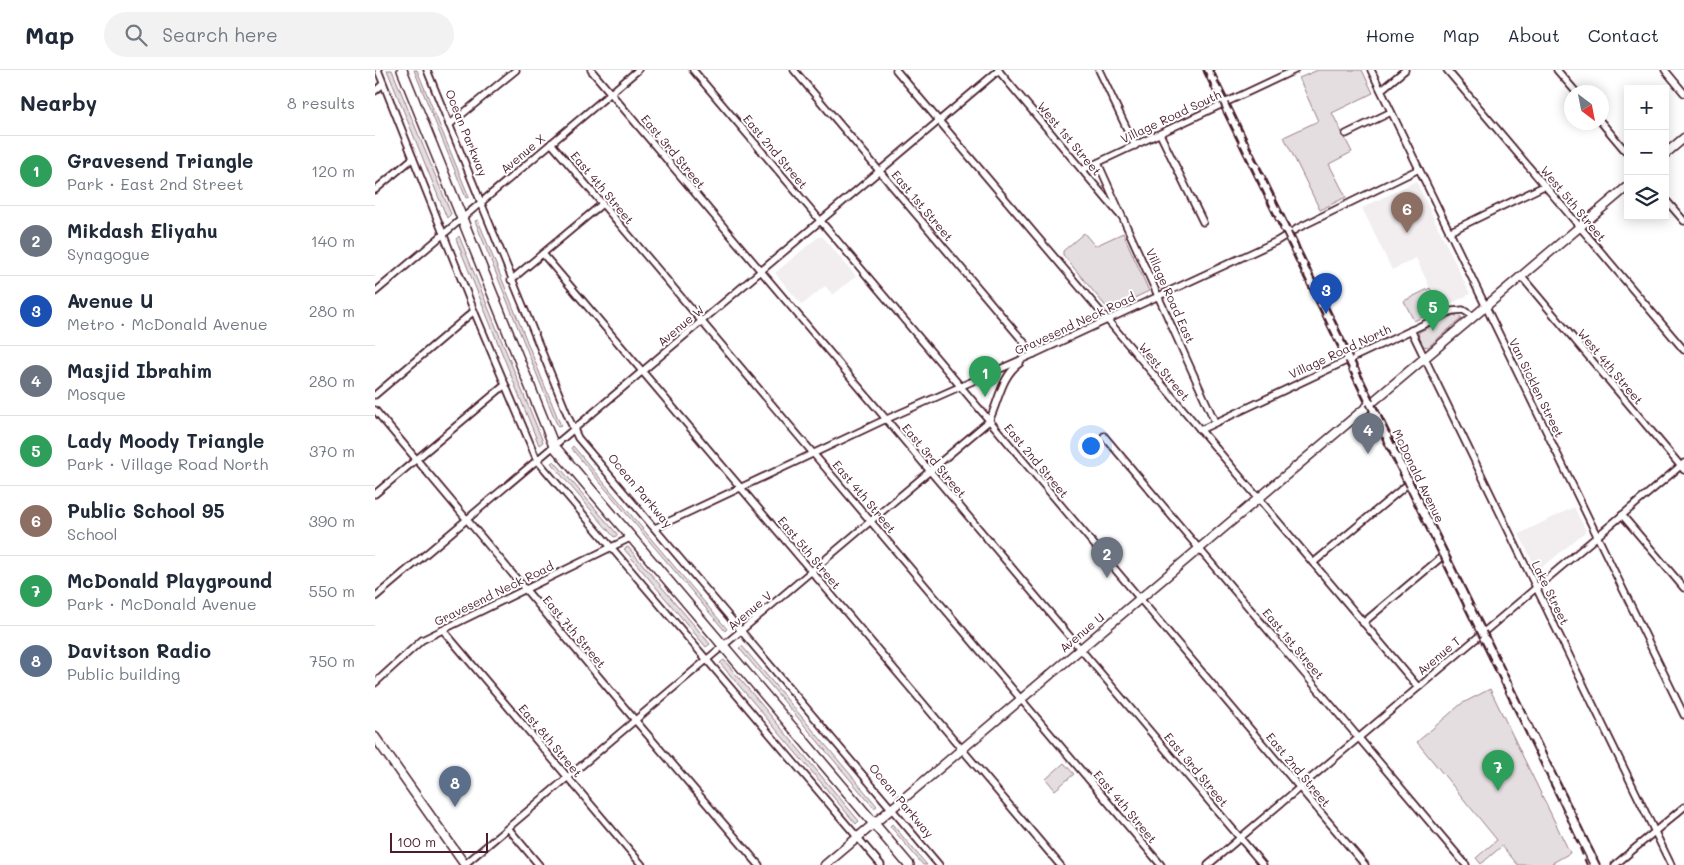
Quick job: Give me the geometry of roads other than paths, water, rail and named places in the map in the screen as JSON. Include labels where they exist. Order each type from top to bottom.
[{"type":"main road","points":[[402,70],[554,446],[909,865]]},
{"type":"main road","name":"McDonald Avenue","points":[[1208,70],[1595,865]]},
{"type":"main road","points":[[1669,151],[1684,138]]},
{"type":"main road","name":"Avenue U","points":[[825,865],[1624,189]]},
{"type":"main road","points":[[375,738],[465,865]]},
{"type":"street","points":[[378,70],[474,311],[537,460],[881,865]]},
{"type":"street","name":"Ocean Parkway","points":[[427,70],[511,280],[578,438],[939,865]]},
{"type":"street","points":[[449,125],[516,70]]},
{"type":"street","name":"East 3rd Street","points":[[591,70],[1263,865]]},
{"type":"street","name":"Avenue X","points":[[375,292],[638,70]]},
{"type":"street","name":"East 2nd Street","points":[[693,70],[1365,865]]},
{"type":"street","name":"East 1st Street","points":[[794,70],[1034,354]]},
{"type":"street","name":"West Street","points":[[896,70],[1418,687]]},
{"type":"street","name":"Avenue W","points":[[375,597],[998,70]]},
{"type":"street","name":"West 1st Street","points":[[998,70],[1125,220]]},
{"type":"street","points":[[1099,70],[1135,146]]},
{"type":"street","name":"Village Road South","points":[[1082,170],[1295,70]]},
{"type":"street","name":"Van Sicklen Street","points":[[1371,70],[1684,715]]},
{"type":"street","points":[[1381,90],[1405,70]]},
{"type":"street","name":"West 5th Street","points":[[1447,70],[1684,350]]},
{"type":"street","points":[[1557,70],[1569,85]]},
{"type":"street","points":[[1665,70],[1684,93]]},
{"type":"street","points":[[375,91],[383,84]]},
{"type":"street","points":[[1346,134],[1391,112]]},
{"type":"street","points":[[1608,130],[1624,149]]},
{"type":"street","points":[[1159,134],[1203,222]]},
{"type":"street","name":"East 4th Street","points":[[551,143],[1161,865]]},
{"type":"street","points":[[375,190],[413,158]]},
{"type":"street","name":"Village Road East","points":[[1098,163],[1215,422]]},
{"type":"street","name":"Gravesend Neck Road","points":[[655,528],[1277,241],[1419,169]]},
{"type":"street","points":[[1449,232],[1545,186]]},
{"type":"street","points":[[511,280],[602,204]]},
{"type":"street","points":[[1669,204],[1684,221]]},
{"type":"street","name":"East 5th Street","points":[[543,254],[1060,865]]},
{"type":"street","name":"West 4th Street","points":[[1521,276],[1683,466]]},
{"type":"street","name":"Village Road North","points":[[1215,422],[1452,311],[1463,310],[1473,316]]},
{"type":"street","points":[[375,395],[474,311]]},
{"type":"street","name":"Lake Street","points":[[1411,330],[1671,865]]},
{"type":"street","name":"Avenue V","points":[[465,865],[989,421],[1008,374],[1013,367],[1027,357]]},
{"type":"street","points":[[375,494],[505,385]]},
{"type":"street","name":"East 7th Street","points":[[375,410],[759,865]]},
{"type":"street","points":[[1200,430],[1215,422]]},
{"type":"street","name":"East 1st Street","points":[[1104,436],[1466,865]]},
{"type":"street","name":"Avenue T","points":[[1208,865],[1622,515],[1683,466]]},
{"type":"street","points":[[1313,563],[1409,483]]},
{"type":"street","points":[[1622,515],[1684,588]]},
{"type":"street","name":"Gravesend Neck Road","points":[[375,684],[422,640],[632,538]]},
{"type":"street","points":[[1363,623],[1444,555]]},
{"type":"street","name":"East 8th Street","points":[[443,630],[642,865]]},
{"type":"street","points":[[1615,865],[1684,807]]},
{"type":"street","points":[[508,828],[539,865]]},
{"type":"railway","points":[[1204,70],[1565,813],[1587,865]]},
{"type":"railway","points":[[1212,70],[1600,865]]},
{"type":"place","name":"Public School 95","points":[[1407,233]]},
{"type":"place","name":"Avenue U","points":[[1326,314]]},
{"type":"place","name":"Lady Moody Triangle","points":[[1433,331]]},
{"type":"place","name":"Gravesend Triangle","points":[[985,397]]},
{"type":"place","name":"Masjid Ibrahim","points":[[1368,454]]},
{"type":"place","name":"Mikdash Eliyahu","points":[[1107,578]]},
{"type":"place","name":"McDonald Playground","points":[[1498,791]]},
{"type":"place","name":"Davitson Radio","points":[[455,807]]}]
